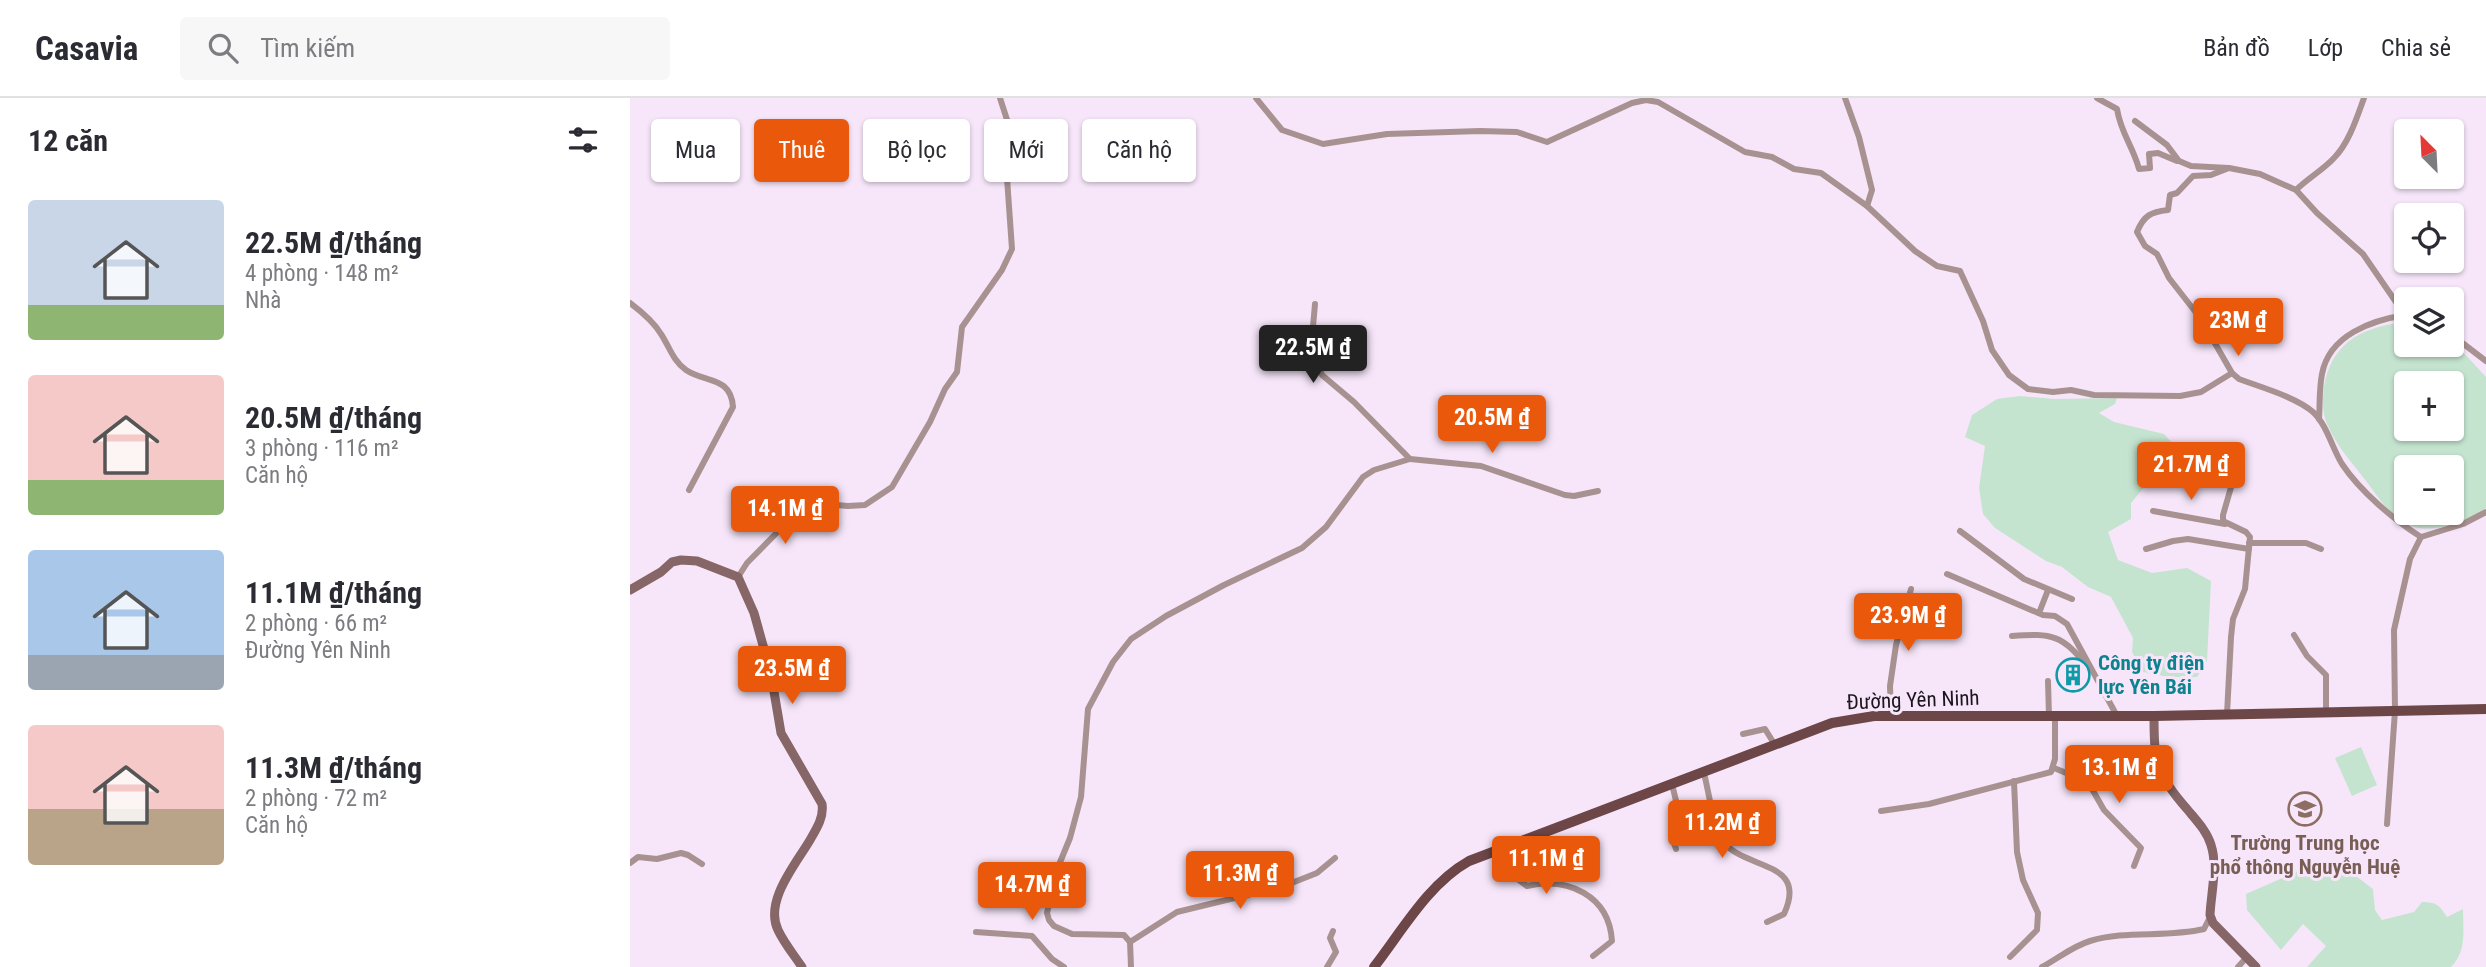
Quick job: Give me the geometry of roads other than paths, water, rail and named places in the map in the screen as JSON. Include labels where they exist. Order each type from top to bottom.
[{"type":"main road","name":"Đường Yên Ninh","points":[[1374,967],[1424,902],[1454,870],[1469,862],[1832,723],[1874,716],[2154,716],[2486,709]]},
{"type":"street","points":[[738,577],[747,563],[798,510],[808,504],[865,505],[881,496],[897,481],[945,388],[957,372],[964,323],[1010,257],[1013,244],[1007,177],[1010,129],[1000,98]]},
{"type":"street","points":[[1256,98],[1282,130],[1323,144],[1387,134],[1480,131],[1517,132],[1547,142],[1632,103],[1652,100],[1745,152],[1772,158],[1794,169],[1821,173],[1867,205],[1926,259],[1937,266],[1960,271],[1983,321],[1992,350],[2009,375],[2028,389],[2053,393],[2071,390],[2094,395],[2189,395],[2201,392],[2232,373]]},
{"type":"street","points":[[1845,98],[1859,137],[1872,190],[1867,205]]},
{"type":"street","points":[[2097,98],[2117,109],[2120,127],[2135,152],[2139,169],[2150,168],[2149,154],[2158,153],[2191,166],[2229,167],[2260,174],[2296,190],[2317,213],[2363,254],[2394,299]]},
{"type":"street","points":[[2296,190],[2309,176],[2337,156],[2364,98]]},
{"type":"street","points":[[2135,121],[2167,145],[2179,161]]},
{"type":"street","points":[[2229,167],[2211,175],[2193,176],[2177,193],[2170,195],[2168,211],[2151,212],[2145,216],[2137,232],[2146,246],[2157,254],[2169,278],[2201,319],[2232,373],[2239,379],[2304,407],[2319,419],[2334,451],[2356,481],[2403,526],[2421,537]]},
{"type":"street","points":[[630,303],[652,322],[682,367],[727,387],[732,395],[733,407],[689,490]]},
{"type":"street","points":[[1315,304],[1312,338],[1314,356],[1322,375],[1354,402],[1410,459]]},
{"type":"street","points":[[2319,419],[2322,371],[2332,352],[2346,337],[2364,325],[2394,316]]},
{"type":"street","points":[[2464,343],[2485,358]]},
{"type":"street","points":[[1131,967],[1130,942],[1121,934],[1072,934],[1054,926],[1047,913],[1056,872],[1070,838],[1081,797],[1088,709],[1113,662],[1131,639],[1212,591],[1302,548],[1326,527],[1363,477],[1374,470],[1410,459],[1481,466],[1574,496],[1598,491]]},
{"type":"street","points":[[2225,524],[2222,515],[2236,470]]},
{"type":"street","points":[[2153,511],[2225,524],[2248,533],[2245,589],[2233,619],[2227,714]]},
{"type":"street","points":[[2387,824],[2395,711],[2394,630],[2410,559],[2421,537],[2463,524],[2486,512]]},
{"type":"street","points":[[1960,531],[2024,579],[2072,599]]},
{"type":"street","points":[[2146,549],[2178,539],[2249,546],[2306,543],[2321,549]]},
{"type":"street","points":[[631,589],[661,572],[672,562],[697,561],[738,577],[754,612],[771,674],[781,733],[822,804],[822,816],[817,828],[780,892],[774,911],[778,932],[802,967]]},
{"type":"street","points":[[1947,574],[2039,614],[2055,616],[2067,624],[2117,716]]},
{"type":"street","points":[[1891,716],[1896,645],[1911,589]]},
{"type":"street","points":[[2039,614],[2048,590]]},
{"type":"street","points":[[2294,635],[2306,656],[2326,675],[2326,712]]},
{"type":"street","points":[[2012,636],[2052,636],[2075,651],[2097,678]]},
{"type":"street","points":[[1881,811],[1929,804],[2048,774],[2054,768],[2048,681]]},
{"type":"street","points":[[2042,967],[2091,941],[2129,935],[2181,934],[2204,929],[2210,915],[2213,856],[2211,844],[2204,831],[2164,782],[2159,771],[2155,754],[2154,716]]},
{"type":"street","points":[[1743,734],[1765,729],[1775,745]]},
{"type":"street","points":[[2054,768],[2088,782],[2104,810],[2141,848],[2134,866]]},
{"type":"street","points":[[1704,773],[1723,841],[1737,853],[1778,872],[1787,883],[1789,895],[1784,914],[1767,922]]},
{"type":"street","points":[[2010,957],[2037,930],[2038,914],[2023,880],[2017,852],[2014,781]]},
{"type":"street","points":[[1672,784],[1677,805],[1671,835],[1676,849]]},
{"type":"street","points":[[1499,851],[1505,873],[1527,886],[1545,882],[1561,884],[1583,892],[1602,908],[1612,941],[1593,956]]},
{"type":"street","points":[[630,863],[638,857],[657,859],[681,853],[702,864]]},
{"type":"street","points":[[1130,942],[1177,912],[1284,886],[1317,873],[1335,858]]},
{"type":"street","points":[[2210,915],[2217,928],[2256,967]]},
{"type":"street","points":[[1327,967],[1336,952],[1330,939],[1333,931]]},
{"type":"street","points":[[975,932],[1032,936],[1052,959],[1064,967]]},
{"type":"street","points":[[2238,967],[2246,958]]},
{"type":"place","name":"Công ty điện lực Yên Bái","points":[[2073,675]]},
{"type":"place","name":"Trường Trung học phổ thông Nguyễn Huệ","points":[[2305,809]]}]
